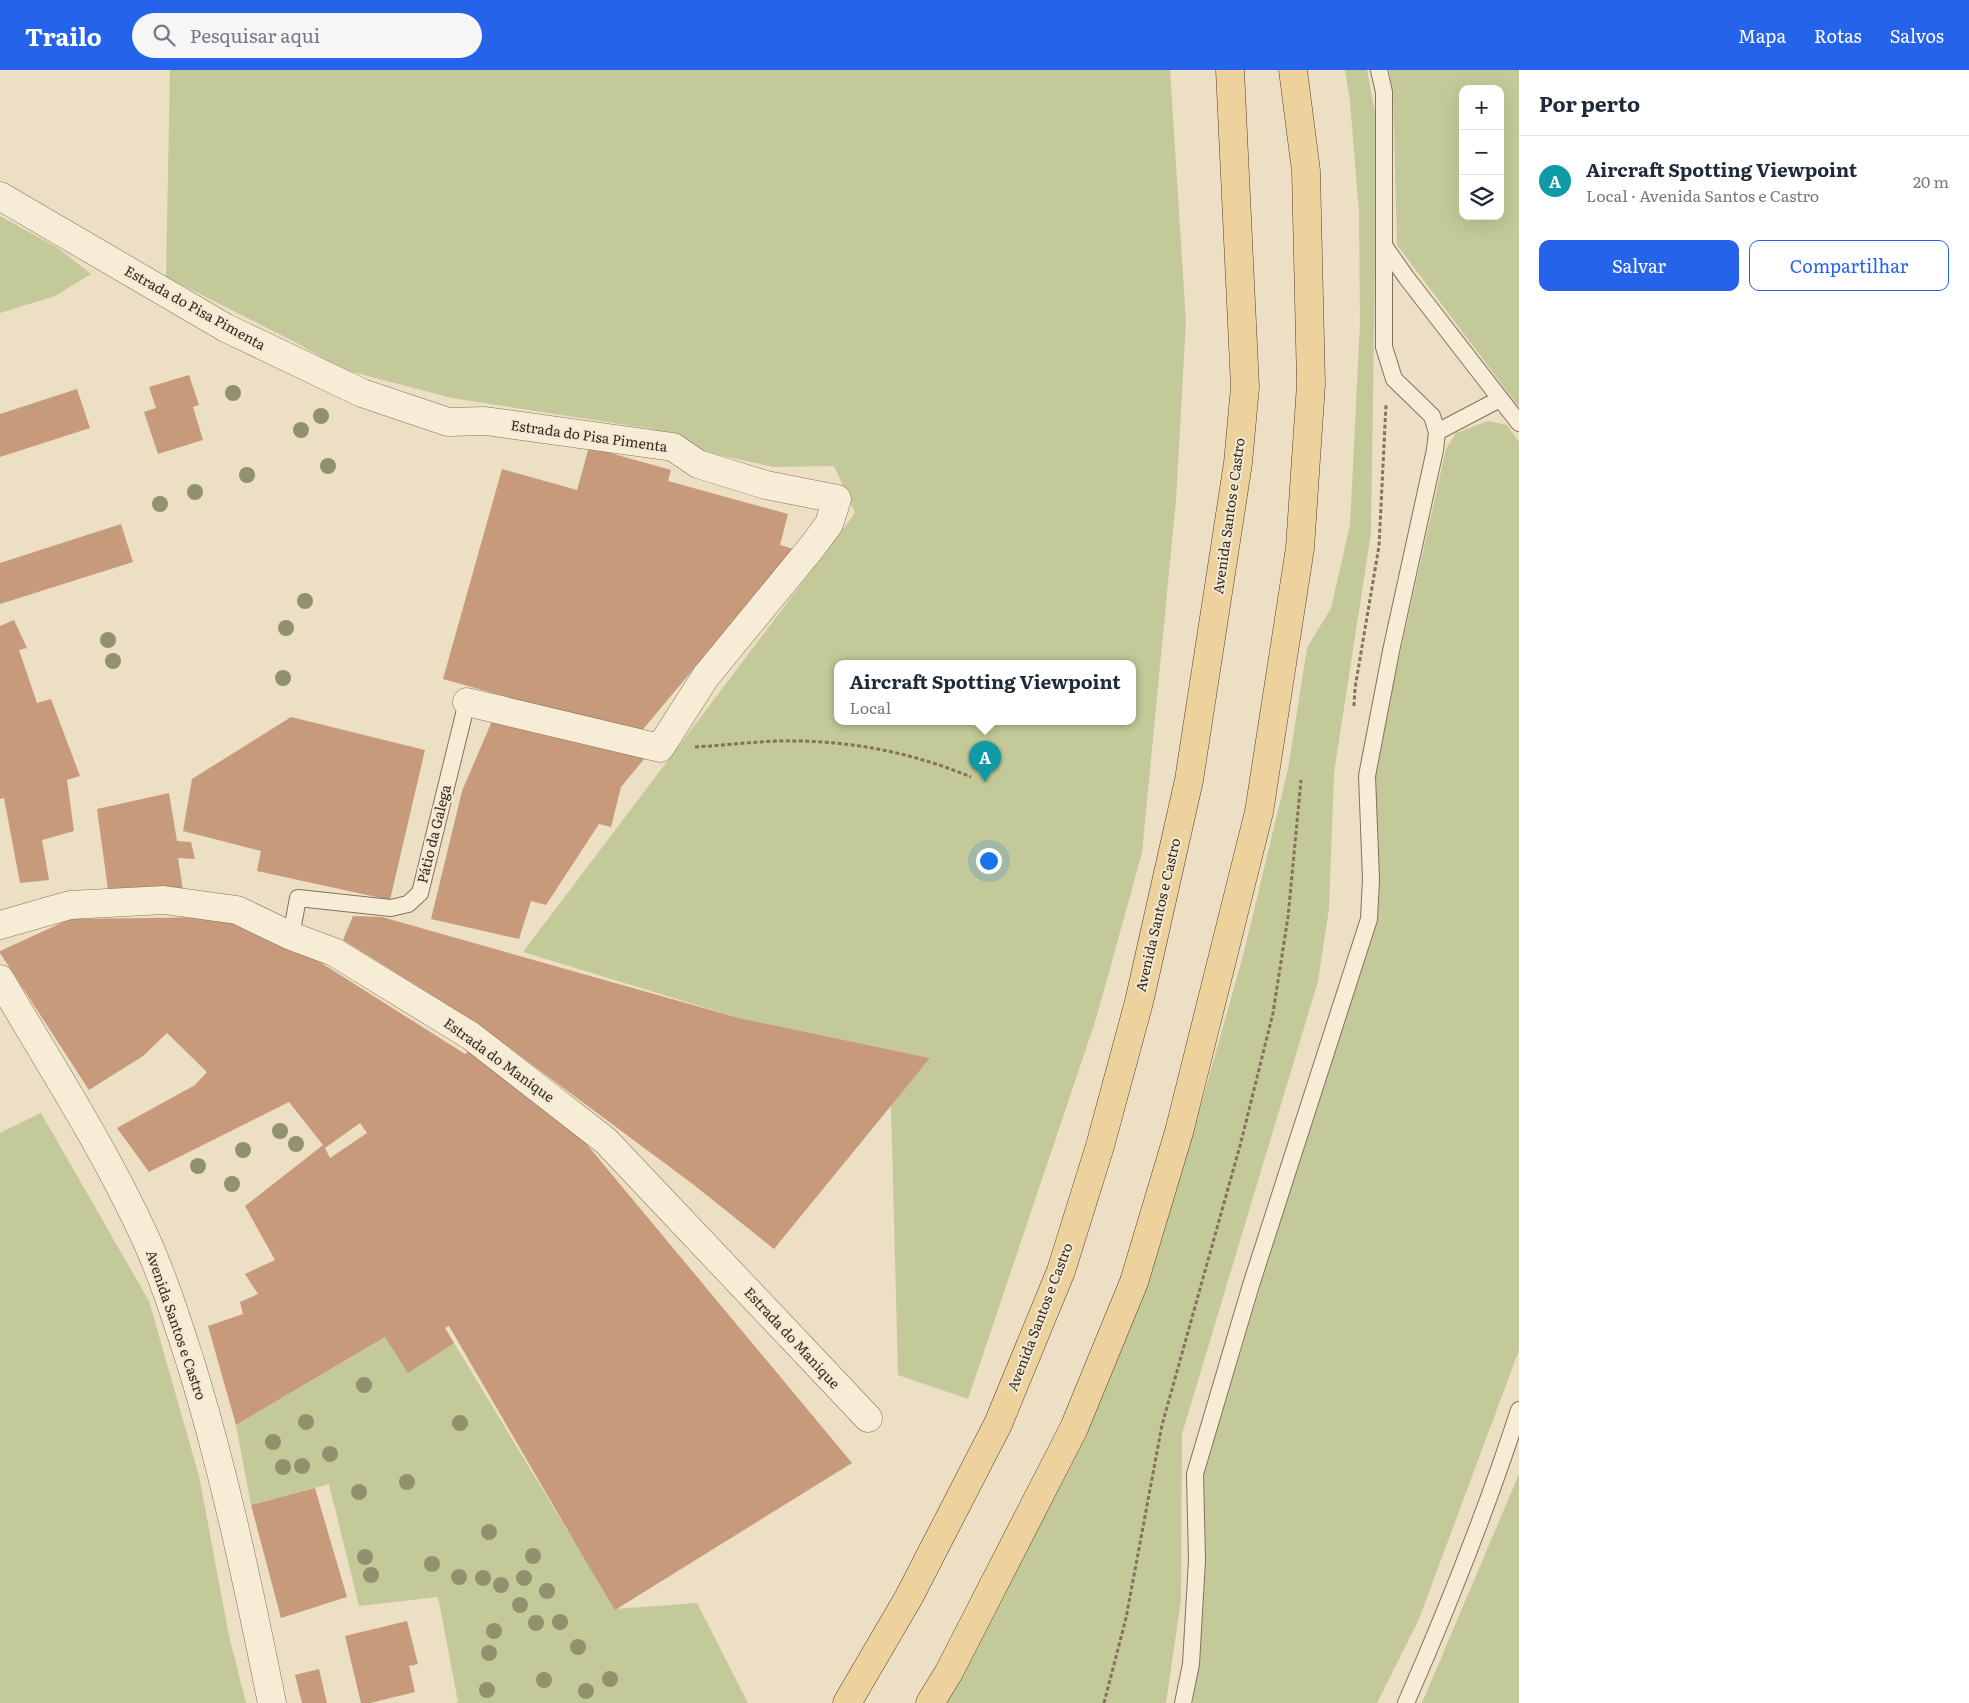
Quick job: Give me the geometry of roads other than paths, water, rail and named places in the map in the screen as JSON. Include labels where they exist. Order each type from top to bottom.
[{"type":"main road","name":"Avenida Santos e Castro","points":[[847,1703],[909,1597],[998,1424],[1061,1271],[1100,1146],[1139,1002],[1189,780],[1238,463],[1245,387],[1230,70]]},
{"type":"main road","points":[[930,1703],[949,1672],[1074,1428],[1134,1282],[1179,1132],[1259,812],[1300,548],[1310,394],[1306,171],[1294,70]]},
{"type":"street","name":"Estrada do Pisa Pimenta","points":[[0,196],[226,328],[362,393],[448,422],[485,421],[673,447],[698,464],[766,485],[837,499],[829,524],[706,676],[660,748],[467,702]]},
{"type":"street","name":"Estrada do Manique","points":[[0,925],[70,905],[164,900],[237,910],[291,936],[334,952],[471,1036],[606,1141],[868,1418]]},
{"type":"street","name":"Avenida Santos e Castro","points":[[0,979],[111,1168],[145,1236],[193,1371],[224,1482],[246,1573],[272,1703]]},
{"type":"lane","points":[[1183,1703],[1191,1664],[1197,1560],[1195,1474],[1251,1285],[1369,919],[1371,879],[1367,776],[1391,651],[1435,450],[1437,432],[1432,416],[1394,379],[1384,347],[1384,92],[1379,70]]},
{"type":"lane","points":[[1385,248],[1519,423]]},
{"type":"lane","points":[[1437,432],[1500,399]]},
{"type":"lane","name":"Pátio da Galega","points":[[291,936],[298,898],[391,908],[408,904],[420,893],[467,702]]},
{"type":"lane","points":[[1406,1703],[1444,1614],[1507,1448],[1519,1410]]},
{"type":"place","name":"Aircraft Spotting Viewpoint","points":[[985,782]]}]
